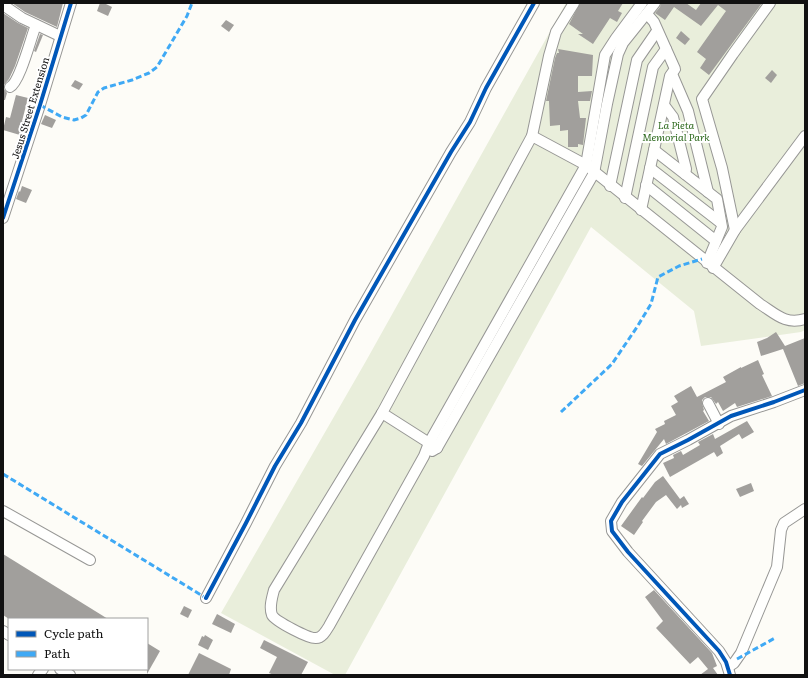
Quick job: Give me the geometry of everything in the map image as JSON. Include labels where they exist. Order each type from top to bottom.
[{"type":"street","name":"Jesus Street Extension","points":[[3,218],[40,105],[71,3]]},
{"type":"street","points":[[206,598],[275,466],[300,423],[355,320],[451,152],[470,122],[486,88],[534,3]]},
{"type":"street","points":[[574,3],[556,32],[549,56],[532,136],[382,413],[274,590],[271,600],[272,615],[276,620],[310,638],[316,638],[324,633],[424,456],[433,446],[594,173],[616,59],[623,43],[655,3]]},
{"type":"street","points":[[433,446],[586,165],[605,55],[642,3]]},
{"type":"street","points":[[735,230],[722,168],[702,98],[770,3]]},
{"type":"street","points":[[3,5],[22,18],[60,36]]},
{"type":"street","points":[[641,210],[664,105],[672,74],[675,69],[654,22],[647,14]]},
{"type":"street","points":[[10,88],[13,86],[19,75],[36,25]]},
{"type":"street","points":[[610,186],[637,60],[658,31]]},
{"type":"street","points":[[625,198],[653,66],[666,49]]},
{"type":"street","points":[[605,55],[616,59]]},
{"type":"street","points":[[672,74],[688,111],[708,192]]},
{"type":"street","points":[[664,105],[673,117],[686,169],[685,174]]},
{"type":"street","points":[[658,133],[666,159]]},
{"type":"street","points":[[532,136],[586,165],[625,198],[760,304],[785,320],[791,322],[802,320],[805,312]]},
{"type":"street","points":[[710,265],[805,136]]},
{"type":"street","points":[[654,150],[717,199],[722,227],[716,241],[710,265]]},
{"type":"street","points":[[650,168],[721,223]]},
{"type":"street","points":[[646,185],[716,241]]},
{"type":"street","points":[[805,390],[731,416],[719,424],[660,454],[622,502],[611,521],[611,526],[612,531],[628,552],[718,651],[729,671],[741,652],[772,581],[777,567],[781,530],[784,524],[805,509]]},
{"type":"street","points":[[708,403],[719,424]]},
{"type":"street","points":[[382,413],[433,446]]},
{"type":"street","points":[[3,512],[90,560]]},
{"type":"green space","name":"La Pieta Memorial Park","points":[[566,3],[805,3],[805,330],[801,332],[701,346],[694,311],[591,227],[345,675],[335,675],[221,613],[366,361]]},
{"type":"building","points":[[12,3],[63,3],[57,27],[25,12]]},
{"type":"building","points":[[100,3],[104,3],[112,7],[108,16],[97,11]]},
{"type":"building","points":[[580,3],[623,3],[618,11],[622,13],[617,22],[610,18],[593,44],[578,34],[583,34],[569,24]]},
{"type":"building","points":[[661,3],[686,3],[696,10],[701,3],[762,3],[709,75],[700,68],[706,59],[697,52],[726,11],[718,5],[701,26],[674,7],[665,20],[655,13],[660,7]]},
{"type":"building","points":[[3,13],[28,28],[15,66],[9,79],[4,85],[4,89],[7,93],[5,100],[3,100]]},
{"type":"building","points":[[226,20],[234,25],[229,32],[221,26]]},
{"type":"building","points":[[681,31],[690,39],[685,45],[676,38]]},
{"type":"building","points":[[40,34],[43,35],[36,52],[34,51]]},
{"type":"building","points":[[558,49],[593,55],[592,76],[578,76],[578,92],[592,91],[590,101],[578,101],[580,118],[586,118],[583,145],[578,144],[578,147],[568,147],[568,130],[560,131],[560,125],[550,126],[549,101],[546,101],[555,58],[557,53],[559,53]]},
{"type":"building","points":[[772,70],[777,75],[771,83],[765,78]]},
{"type":"building","points":[[75,80],[83,84],[79,90],[71,86]]},
{"type":"building","points":[[16,95],[28,98],[20,135],[3,130],[6,117],[10,118]]},
{"type":"building","points":[[45,115],[56,120],[52,128],[41,124]]},
{"type":"building","points":[[22,186],[32,190],[26,203],[16,199]]},
{"type":"building","points":[[776,332],[785,346],[805,338],[805,383],[798,386],[783,349],[761,356],[757,342]]},
{"type":"building","points":[[758,360],[764,374],[762,375],[772,396],[737,407],[735,403],[723,411],[718,402],[716,404],[711,397],[705,397],[702,400],[703,411],[709,421],[666,444],[664,439],[642,466],[638,464],[657,432],[655,429],[665,424],[664,421],[676,415],[671,406],[678,402],[674,396],[691,386],[697,397],[726,382],[723,377]]},
{"type":"building","points":[[747,421],[754,432],[742,439],[739,434],[720,446],[723,453],[717,457],[714,452],[670,477],[663,463],[674,458],[673,455],[681,451],[683,455],[700,445],[698,442],[713,434],[715,439]]},
{"type":"building","points":[[663,476],[680,499],[684,496],[689,504],[682,508],[681,505],[677,509],[666,495],[656,502],[634,535],[621,526],[642,497],[643,498],[655,482]]},
{"type":"building","points":[[751,483],[754,491],[740,497],[736,489]]},
{"type":"building","points":[[3,554],[106,618],[8,618],[3,615]]},
{"type":"building","points":[[654,590],[712,653],[717,666],[713,668],[718,675],[700,675],[708,669],[698,657],[690,664],[656,628],[663,621],[645,597]]},
{"type":"building","points":[[184,606],[192,610],[188,618],[180,614]]},
{"type":"building","points":[[217,614],[235,624],[231,633],[212,624]]},
{"type":"building","points":[[205,635],[213,640],[208,650],[198,645],[202,636],[204,637]]},
{"type":"building","points":[[264,640],[308,662],[301,675],[274,675],[269,673],[277,657],[260,648]]},
{"type":"building","points":[[148,644],[160,651],[147,674],[148,670]]},
{"type":"building","points":[[199,653],[231,669],[229,675],[188,675]]},
{"type":"marked path","points":[[40,105],[62,117],[74,120],[81,118],[86,115],[98,92],[104,88],[132,80],[149,73],[157,67],[187,16],[192,3]]},
{"type":"marked path","points":[[561,412],[612,364],[651,304],[658,277],[679,266],[702,259]]},
{"type":"marked path","points":[[3,474],[206,598]]},
{"type":"marked path","points":[[737,659],[775,638]]},
{"type":"cycle path","points":[[3,218],[40,105],[71,3]]},
{"type":"cycle path","points":[[206,598],[275,466],[301,423],[355,320],[451,152],[470,122],[486,88],[534,3]]},
{"type":"cycle path","points":[[730,675],[726,662],[719,651],[628,552],[612,531],[611,521],[622,502],[660,454],[731,416],[805,390]]}]
